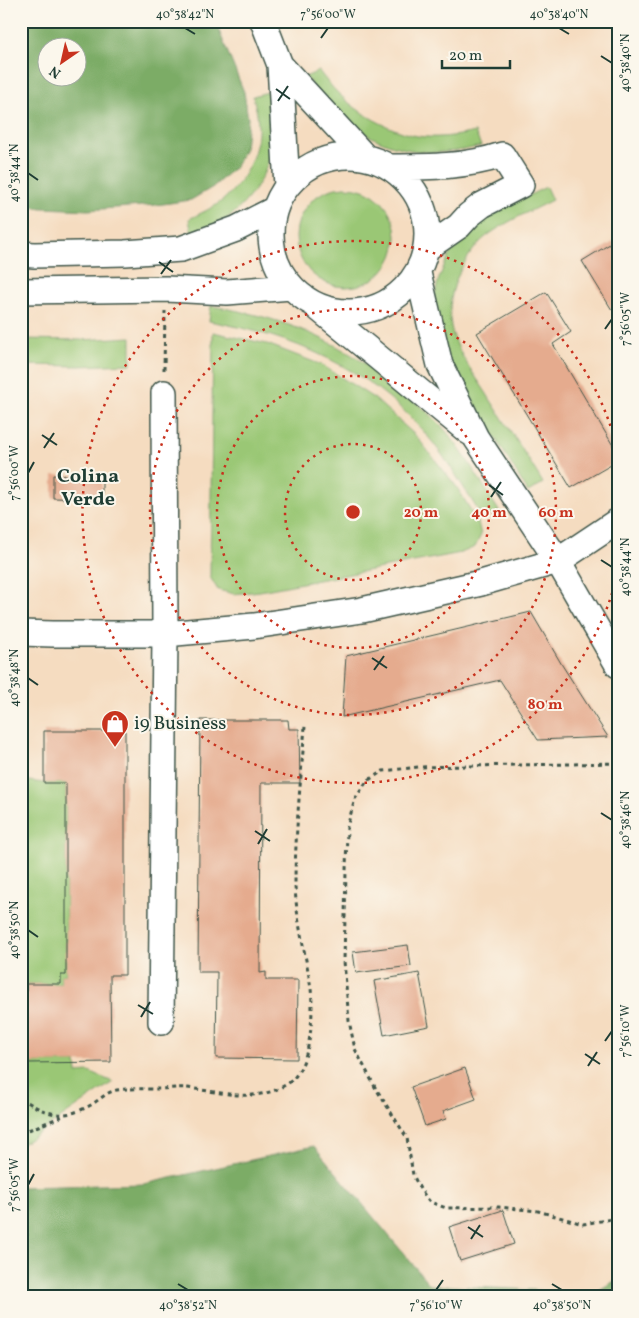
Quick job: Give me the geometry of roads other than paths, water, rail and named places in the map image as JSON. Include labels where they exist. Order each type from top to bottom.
[{"type":"street","points":[[262,21],[280,65],[287,186]]},
{"type":"street","points":[[280,65],[365,157]]},
{"type":"street","points":[[391,168],[462,165],[502,155],[522,185],[482,205],[459,226],[427,248]]},
{"type":"street","points":[[314,305],[337,312],[361,312],[384,306],[404,292],[418,273],[427,248],[428,224],[422,202],[409,182],[391,168],[365,157],[344,156],[322,160],[303,171],[287,186],[275,209],[271,230],[272,250],[279,270],[291,287],[476,438]]},
{"type":"street","points":[[21,254],[125,253],[181,249],[236,229],[275,209]]},
{"type":"street","points":[[418,273],[440,365],[476,438],[558,561],[618,665]]},
{"type":"street","points":[[21,290],[36,292],[166,289],[227,292],[291,287]]},
{"type":"street","points":[[161,1022],[164,393]]},
{"type":"street","points":[[21,633],[164,634],[254,626],[362,610],[481,584],[558,561],[618,521]]},
{"type":"place","name":"i9 Business","points":[[115,748]]},
{"type":"district","name":"Colina Verde","points":[[88,488]]}]
